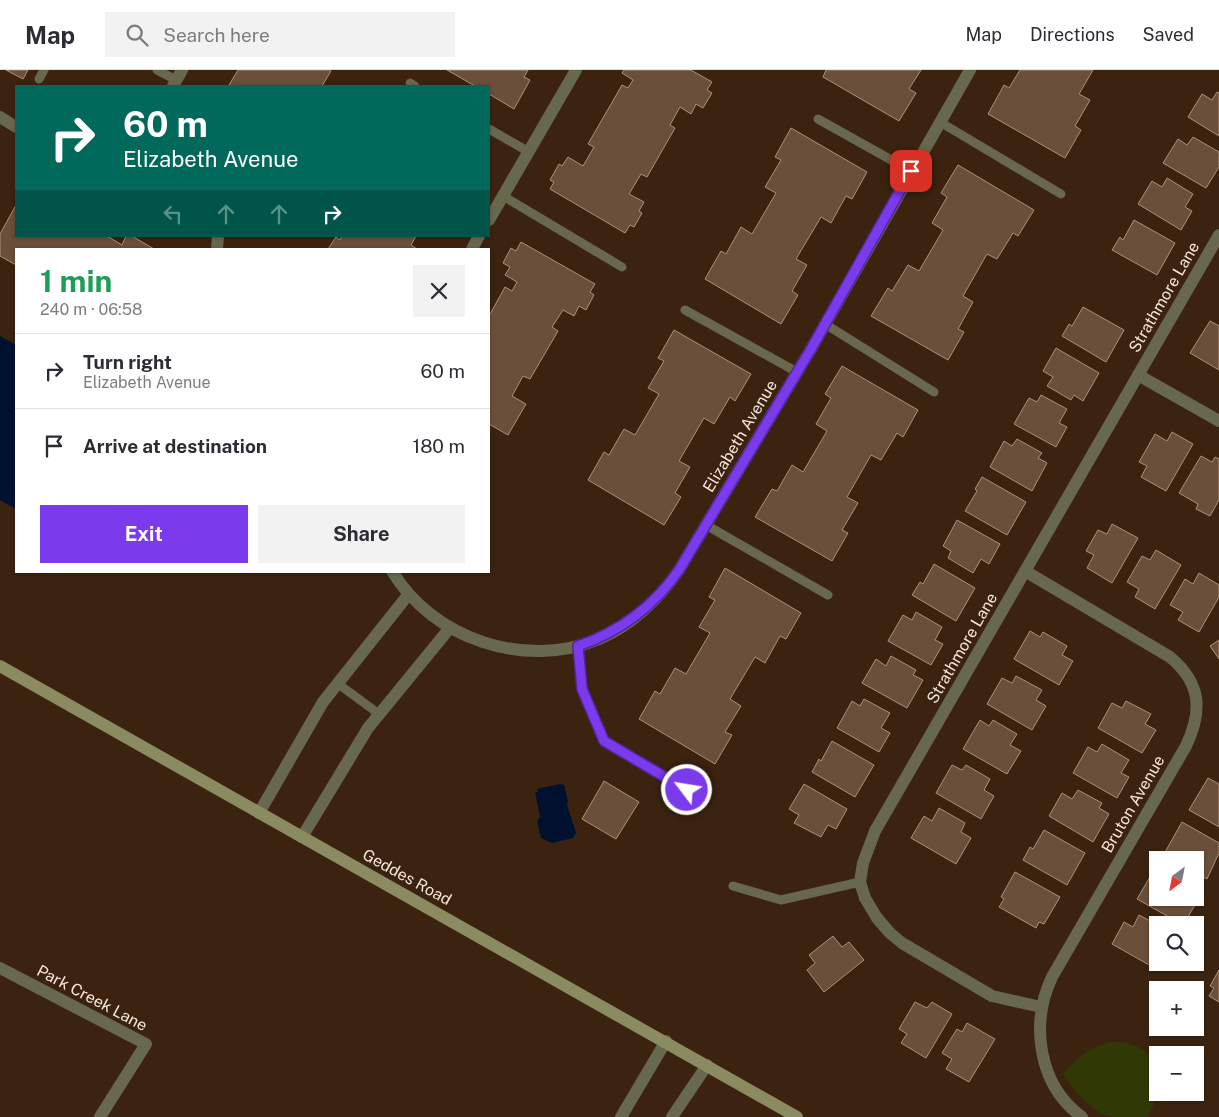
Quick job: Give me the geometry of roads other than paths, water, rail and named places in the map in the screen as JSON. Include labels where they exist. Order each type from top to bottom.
[{"type":"main road","name":"Geddes Road","points":[[0,666],[707,1064],[797,1117]]},
{"type":"street","points":[[490,218],[576,70]]},
{"type":"street","name":"Elizabeth Avenue","points":[[393,573],[408,595],[430,616],[450,629],[481,642],[506,648],[532,650],[578,646],[616,630],[640,613],[668,586],[706,525],[825,324],[970,70]]},
{"type":"street","points":[[0,118],[15,126]]},
{"type":"street","name":"Strathmore Lane","points":[[860,882],[863,863],[875,831],[1219,235]]},
{"type":"street","points":[[1138,375],[1219,421]]},
{"type":"street","name":"Bruton Avenue","points":[[1025,571],[1170,657],[1183,668],[1197,700],[1195,723],[1186,746],[1052,977],[1041,1007],[1040,1047],[1054,1086],[1074,1115]]},
{"type":"street","points":[[259,813],[323,702],[408,595]]},
{"type":"street","points":[[302,837],[330,787],[379,714],[450,629]]},
{"type":"street","points":[[860,882],[865,898],[877,918],[902,944],[992,996],[1041,1007]]},
{"type":"street","name":"Park Creek Lane","points":[[0,968],[146,1044],[100,1117]]},
{"type":"street","points":[[621,1117],[666,1041]]},
{"type":"street","points":[[672,1117],[707,1064]]},
{"type":"lane","points":[[39,79],[44,70]]},
{"type":"lane","points":[[157,70],[177,79]]},
{"type":"lane","points":[[818,119],[911,171]]},
{"type":"lane","points":[[940,122],[1061,194]]},
{"type":"lane","points":[[490,130],[529,152]]},
{"type":"lane","points":[[503,196],[622,267]]},
{"type":"lane","points":[[685,310],[797,372]]},
{"type":"lane","points":[[825,324],[934,392]]},
{"type":"lane","points":[[706,525],[828,595]]},
{"type":"lane","points":[[578,646],[582,689],[604,741],[687,790]]},
{"type":"lane","points":[[337,683],[379,714]]},
{"type":"lane","points":[[733,886],[781,900],[860,882]]},
{"type":"water","points":[[0,336],[15,344],[15,508],[0,500]]},
{"type":"water","points":[[560,784],[564,785],[568,801],[567,805],[576,833],[573,838],[552,843],[541,838],[537,822],[540,816],[535,792],[538,792],[537,789]]}]
